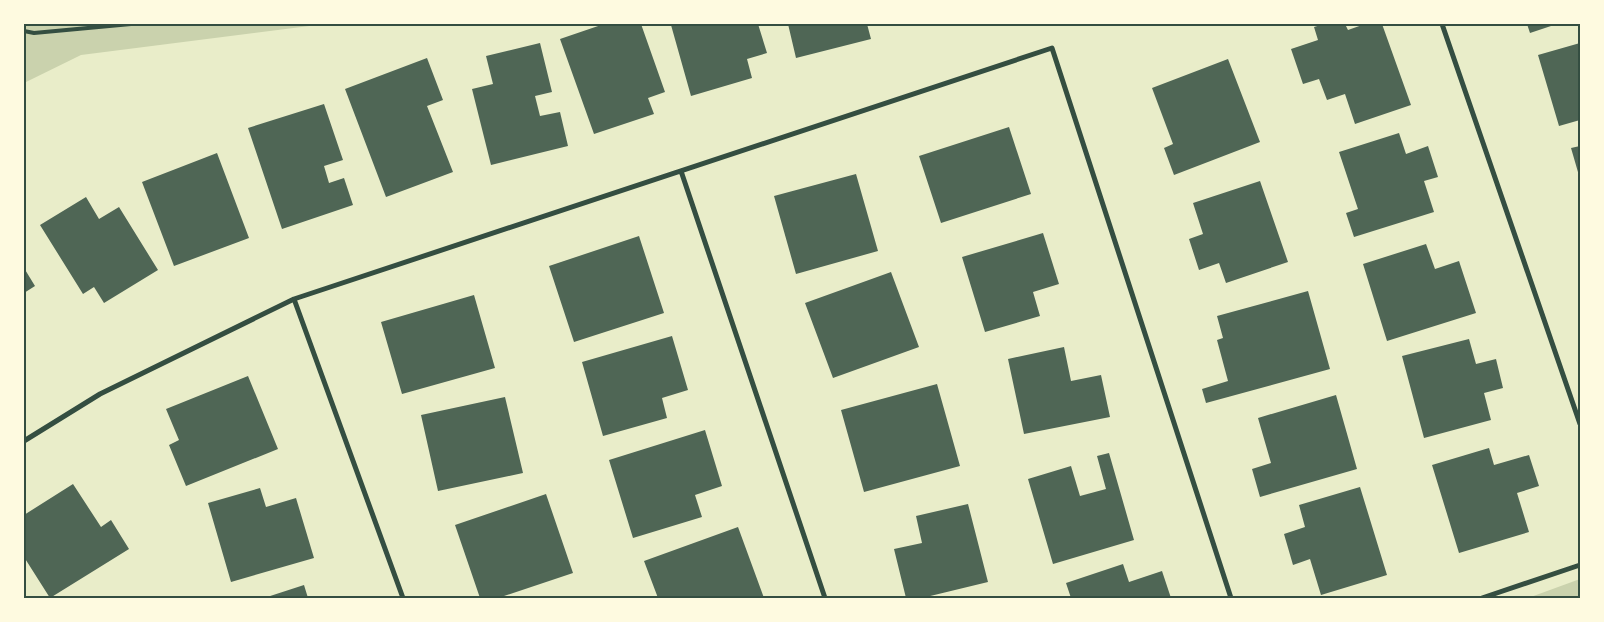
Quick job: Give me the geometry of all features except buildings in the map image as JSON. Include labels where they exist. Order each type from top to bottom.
[{"type":"street","points":[[1442,24],[1580,424]]},
{"type":"street","points":[[24,442],[100,394],[294,299],[1052,48],[1231,598]]},
{"type":"street","points":[[681,171],[825,598]]},
{"type":"street","points":[[294,299],[403,598]]},
{"type":"street","points":[[1482,598],[1580,565]]},
{"type":"lane","points":[[24,31],[34,33],[131,24]]},
{"type":"green space","points":[[24,24],[325,24],[81,55],[24,83]]},
{"type":"green space","points":[[1580,579],[1580,598],[1528,598]]}]
